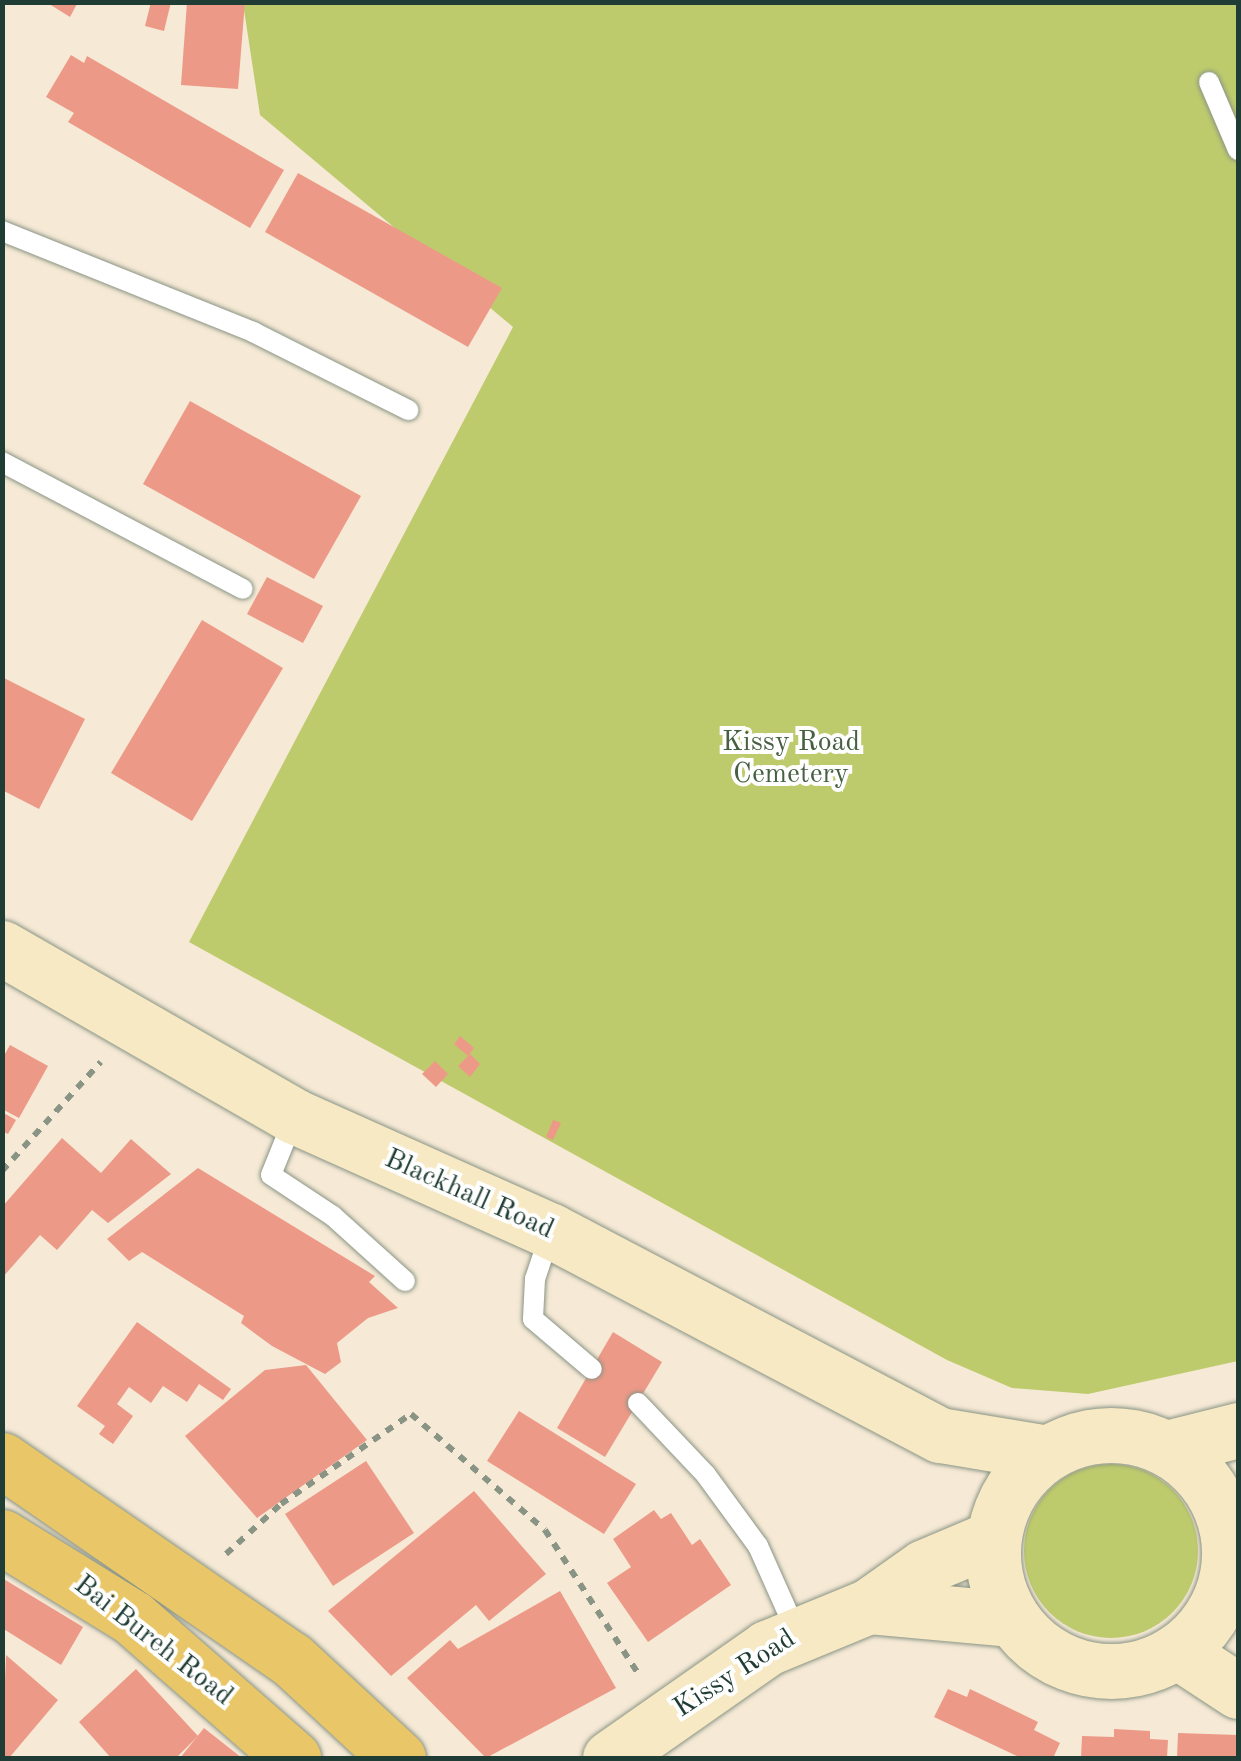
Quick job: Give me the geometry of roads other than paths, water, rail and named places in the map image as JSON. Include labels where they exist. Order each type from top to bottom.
[{"type":"highway","points":[[2,1460],[291,1658],[398,1758]]},
{"type":"highway","name":"Bai Bureh Road","points":[[2,1537],[133,1618],[293,1758]]},
{"type":"main road","name":"Blackhall Road","points":[[2,948],[294,1116],[552,1231],[940,1435],[1047,1453]]},
{"type":"main road","points":[[1167,1448],[1196,1471],[1228,1480],[1233,1576],[1210,1616],[1177,1650],[1128,1670],[1075,1666],[1040,1647],[1012,1619],[1000,1594],[996,1526],[1018,1480],[1047,1453],[1106,1435],[1167,1448],[1238,1430]]},
{"type":"main road","name":"Blackhall Road","points":[[940,1435],[996,1526]]},
{"type":"main road","name":"Kissy Road","points":[[610,1758],[797,1632],[869,1606],[924,1567],[996,1526]]},
{"type":"main road","name":"Kissy Road","points":[[869,1606],[1012,1619]]},
{"type":"main road","points":[[1177,1650],[1238,1691]]},
{"type":"lane","points":[[1209,82],[1238,150]]},
{"type":"lane","points":[[2,231],[253,332],[408,410]]},
{"type":"lane","points":[[2,462],[243,589]]},
{"type":"lane","points":[[294,1116],[272,1175],[333,1216],[405,1281]]},
{"type":"lane","points":[[552,1231],[535,1279],[533,1319],[592,1369]]},
{"type":"lane","points":[[638,1403],[706,1475],[758,1546],[797,1632]]},
{"type":"park label","name":"Kissy Road Cemetery","points":[[791,759]]}]
